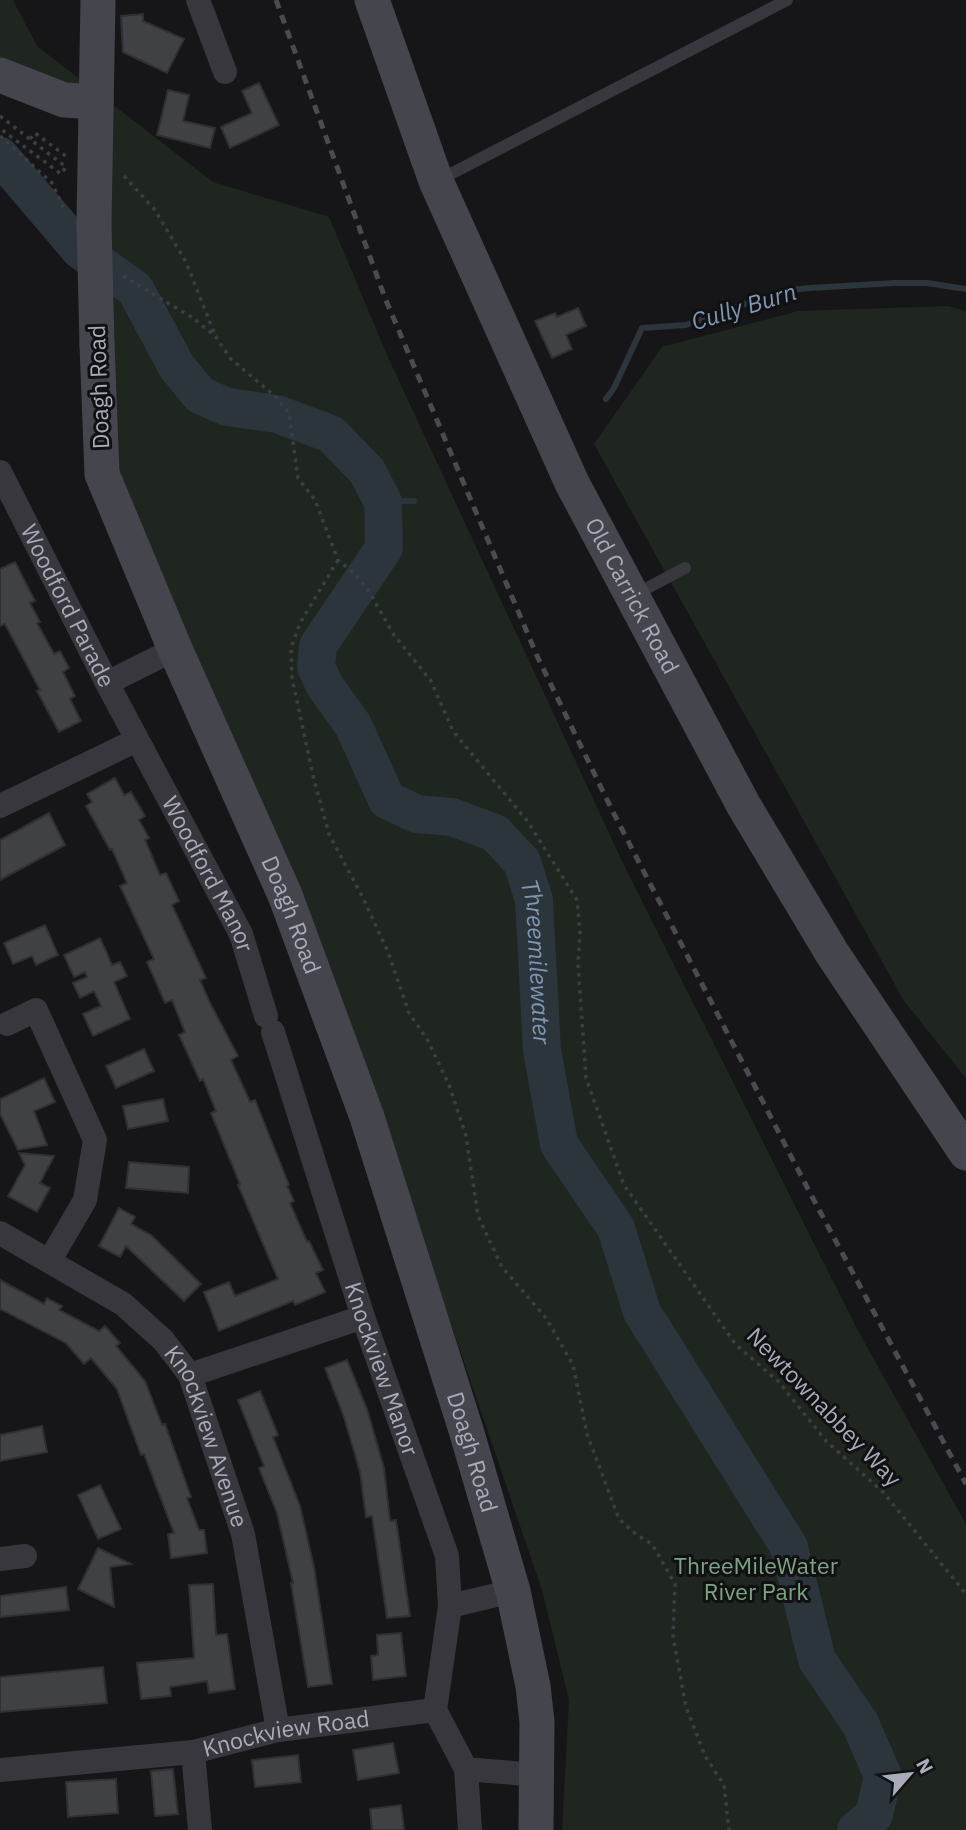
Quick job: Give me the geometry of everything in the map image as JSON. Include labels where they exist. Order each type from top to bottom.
[{"type":"main road","name":"Doagh Road","points":[[98,0],[95,166],[82,221],[97,345],[102,474],[175,649],[285,895],[367,1117],[466,1430],[513,1591],[533,1686],[537,1723],[536,1830]]},
{"type":"main road","name":"Old Carrick Road","points":[[372,0],[436,181],[572,483],[630,596],[744,806],[825,942],[966,1153]]},
{"type":"main road","points":[[0,75],[64,100],[96,102]]},
{"type":"street","points":[[198,0],[225,72]]},
{"type":"street","name":"Woodford Parade","points":[[0,472],[137,740]]},
{"type":"street","points":[[107,683],[175,649]]},
{"type":"street","points":[[0,806],[137,740]]},
{"type":"street","name":"Woodford Manor","points":[[137,740],[240,934],[270,1024]]},
{"type":"street","points":[[7,1024],[36,1010],[95,1140],[85,1200],[50,1260]]},
{"type":"street","name":"Knockview Manor","points":[[270,1024],[363,1317],[447,1556],[450,1606],[435,1710]]},
{"type":"street","name":"Knockview Avenue","points":[[0,1233],[123,1304],[163,1340],[190,1375],[243,1534],[278,1730]]},
{"type":"street","points":[[190,1375],[363,1317]]},
{"type":"street","points":[[0,1559],[25,1556]]},
{"type":"street","points":[[450,1606],[513,1591]]},
{"type":"street","points":[[435,1710],[466,1769],[470,1830]]},
{"type":"street","name":"Knockview Road","points":[[0,1770],[192,1752],[278,1730],[435,1710]]},
{"type":"street","points":[[192,1752],[200,1830]]},
{"type":"street","points":[[466,1769],[538,1775]]},
{"type":"lane","points":[[436,181],[787,0]]},
{"type":"lane","points":[[630,596],[685,568]]},
{"type":"path","points":[[0,116],[66,167],[61,174],[2,130],[0,135],[52,183],[82,221]]},
{"type":"path","points":[[30,139],[35,133],[78,165],[118,169],[155,209],[186,262],[216,337]]},
{"type":"path","name":"Newtownabbey Way","points":[[119,272],[193,318],[216,337],[230,358],[276,397],[289,414],[298,478],[315,500],[338,559],[367,588],[394,635],[431,681],[453,731],[528,822],[577,900],[580,933],[578,964],[586,1078],[624,1185],[736,1345],[778,1381],[826,1441],[883,1492],[966,1594]]},
{"type":"path","points":[[338,559],[300,623],[291,648],[292,678],[314,780],[330,834],[388,952],[409,1013],[427,1039],[449,1085],[466,1136],[478,1216],[502,1268],[546,1318],[573,1365],[587,1434],[619,1519],[652,1544],[675,1584],[673,1636],[686,1707],[705,1756],[724,1785],[729,1830]]},
{"type":"green space","name":"ThreeMileWater River Park","points":[[0,0],[13,0],[37,46],[213,182],[329,217],[387,355],[621,859],[857,1329],[966,1524],[966,1830],[562,1830],[569,1700],[542,1590],[333,978],[109,478],[97,127],[0,62]]},
{"type":"green space","points":[[948,306],[966,311],[966,1078],[904,1001],[594,444],[662,347],[798,311]]},
{"type":"building","points":[[143,14],[143,21],[184,39],[167,73],[123,52],[121,16]]},
{"type":"building","points":[[259,83],[279,125],[230,148],[221,127],[252,113],[242,91]]},
{"type":"building","points":[[168,90],[189,95],[183,121],[215,128],[210,148],[157,135]]},
{"type":"building","points":[[578,308],[586,326],[566,335],[572,349],[552,358],[535,321],[555,313],[557,317]]},
{"type":"building","points":[[15,562],[35,601],[30,603],[40,622],[37,623],[54,654],[60,651],[69,668],[63,672],[75,696],[70,699],[81,721],[59,732],[5,624],[0,626],[0,569]]},
{"type":"building","points":[[115,778],[124,795],[131,792],[145,816],[139,820],[149,838],[145,840],[160,875],[166,873],[179,901],[172,905],[206,978],[200,980],[238,1056],[231,1060],[250,1102],[255,1100],[289,1185],[287,1186],[294,1201],[290,1203],[323,1270],[316,1273],[325,1292],[295,1305],[293,1301],[219,1331],[204,1292],[229,1282],[235,1296],[278,1279],[211,1113],[216,1111],[203,1079],[200,1081],[179,1035],[185,1032],[172,1000],[165,1003],[147,962],[154,959],[120,886],[127,883],[112,849],[110,850],[86,806],[92,802],[87,794]]},
{"type":"building","points":[[49,813],[65,845],[0,880],[0,840]]},
{"type":"building","points":[[45,925],[58,955],[36,965],[32,956],[13,964],[4,943]]},
{"type":"building","points":[[100,938],[112,965],[120,962],[127,976],[114,982],[130,1019],[93,1036],[83,1014],[101,1006],[94,991],[80,998],[73,983],[87,977],[85,972],[74,977],[64,955]]},
{"type":"building","points":[[144,1049],[154,1071],[116,1088],[106,1066]]},
{"type":"building","points":[[44,1078],[55,1102],[34,1111],[47,1145],[18,1150],[0,1114],[0,1099]]},
{"type":"building","points":[[163,1099],[168,1121],[128,1129],[123,1106]]},
{"type":"building","points":[[19,1153],[54,1156],[40,1183],[50,1188],[37,1212],[8,1196],[25,1165]]},
{"type":"building","points":[[129,1162],[189,1167],[188,1193],[126,1188]]},
{"type":"building","points":[[119,1208],[135,1217],[131,1224],[151,1235],[201,1284],[184,1301],[126,1246],[120,1257],[99,1246]]},
{"type":"building","points":[[0,1280],[44,1304],[47,1298],[62,1306],[59,1310],[99,1331],[105,1326],[120,1343],[116,1346],[145,1381],[162,1425],[165,1424],[191,1497],[187,1498],[199,1530],[204,1530],[207,1553],[171,1558],[168,1534],[174,1533],[117,1389],[91,1358],[84,1364],[66,1343],[0,1309]]},
{"type":"building","points":[[347,1360],[367,1409],[384,1468],[390,1521],[396,1520],[410,1616],[387,1618],[372,1516],[366,1517],[360,1472],[344,1417],[325,1368]]},
{"type":"building","points":[[260,1391],[278,1435],[273,1437],[300,1506],[314,1567],[332,1684],[308,1687],[293,1583],[277,1513],[259,1468],[264,1466],[238,1400]]},
{"type":"building","points":[[42,1426],[47,1452],[0,1461],[0,1435]]},
{"type":"building","points":[[100,1485],[121,1529],[98,1539],[78,1495]]},
{"type":"building","points":[[98,1548],[131,1564],[110,1567],[114,1607],[78,1589]]},
{"type":"building","points":[[213,1584],[216,1635],[227,1634],[235,1689],[209,1693],[207,1681],[170,1687],[171,1696],[141,1699],[137,1663],[194,1658],[189,1585]]},
{"type":"building","points":[[66,1587],[69,1610],[0,1617],[0,1596]]},
{"type":"building","points":[[401,1633],[406,1676],[373,1680],[371,1656],[378,1655],[377,1635]]},
{"type":"building","points":[[103,1667],[107,1703],[0,1712],[0,1677]]},
{"type":"building","points":[[393,1743],[399,1773],[358,1780],[353,1750]]},
{"type":"building","points":[[298,1755],[301,1782],[255,1787],[252,1760]]},
{"type":"building","points":[[173,1769],[178,1814],[155,1816],[151,1771]]},
{"type":"building","points":[[116,1779],[118,1813],[68,1817],[66,1782]]},
{"type":"building","points":[[401,1805],[404,1830],[372,1830],[370,1809]]},
{"type":"waterway","name":"Threemilewater","points":[[0,156],[80,250],[135,289],[177,367],[200,395],[227,407],[277,414],[331,434],[367,471],[383,502],[384,548],[318,646],[316,667],[325,686],[353,725],[387,800],[417,814],[452,817],[495,833],[522,862],[534,900],[542,1050],[559,1144],[616,1228],[642,1312],[789,1547],[817,1660],[860,1723],[883,1776],[874,1815],[856,1830]]},
{"type":"waterway","name":"Cully Burn","points":[[606,399],[614,388],[642,328],[686,325],[782,291],[895,283],[927,283],[966,289]]},
{"type":"waterway","name":"Cully Burn","points":[[383,502],[414,501]]},
{"type":"railway","points":[[276,0],[385,298],[538,658],[612,810],[809,1191],[966,1484]]}]
